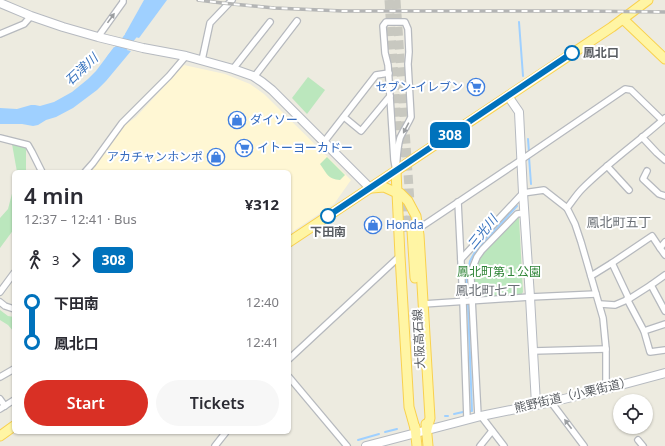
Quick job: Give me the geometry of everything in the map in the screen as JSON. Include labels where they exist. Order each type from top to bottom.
[{"type":"main road","points":[[291,241],[623,19],[643,1]]},
{"type":"main road","points":[[623,19],[665,59]]},
{"type":"main road","points":[[396,170],[409,407],[416,432]]},
{"type":"main road","points":[[370,188],[384,187],[400,193],[408,201],[416,216],[411,231],[423,304],[430,415],[427,429]]},
{"type":"main road","name":"大阪高石線","points":[[411,231],[423,405],[428,446]]},
{"type":"main road","name":"大阪高石線","points":[[411,231],[417,446]]},
{"type":"main road","points":[[0,436],[12,427]]},
{"type":"street","points":[[98,37],[124,2],[122,0]]},
{"type":"street","points":[[202,60],[210,23],[232,0]]},
{"type":"street","points":[[0,3],[63,27],[143,48],[202,60],[254,77],[272,90],[370,188]]},
{"type":"street","points":[[0,34],[24,24],[31,16]]},
{"type":"street","points":[[254,77],[296,21]]},
{"type":"street","points":[[233,69],[270,22]]},
{"type":"street","points":[[386,22],[405,22],[408,29],[410,52],[408,64],[411,117],[399,142],[396,170],[394,160],[389,73],[385,54],[383,26],[386,22]]},
{"type":"street","points":[[87,170],[122,123],[169,76],[186,56]]},
{"type":"street","points":[[324,142],[376,75],[389,73]]},
{"type":"street","points":[[411,231],[458,202],[626,89],[631,90],[664,119],[607,166],[581,190],[566,208]]},
{"type":"street","points":[[344,117],[361,131],[390,96]]},
{"type":"street","points":[[508,96],[519,112],[523,159],[524,213],[536,404]]},
{"type":"street","points":[[642,137],[665,160]]},
{"type":"street","points":[[0,138],[28,145],[41,170]]},
{"type":"street","points":[[607,166],[629,190]]},
{"type":"street","points":[[647,171],[643,179],[659,194],[665,196]]},
{"type":"street","points":[[461,259],[523,192],[544,190],[566,208],[575,224],[600,304],[606,349],[606,389]]},
{"type":"street","points":[[458,202],[461,259],[468,301],[479,416],[504,446]]},
{"type":"street","points":[[468,419],[468,301],[473,267],[482,250],[517,214],[524,213]]},
{"type":"street","points":[[591,276],[652,236],[665,255]]},
{"type":"street","points":[[660,248],[665,242]]},
{"type":"street","points":[[291,357],[400,256]]},
{"type":"street","points":[[612,263],[644,331],[650,352],[665,350]]},
{"type":"street","points":[[0,292],[12,276]]},
{"type":"street","points":[[600,304],[615,305],[628,299],[665,276]]},
{"type":"street","points":[[651,285],[665,311]]},
{"type":"street","points":[[423,304],[596,294]]},
{"type":"street","points":[[0,302],[12,309]]},
{"type":"street","points":[[644,331],[665,324]]},
{"type":"street","points":[[533,351],[606,349]]},
{"type":"street","points":[[0,377],[12,370]]},
{"type":"street","name":"熊野街道（小栗街道）","points":[[427,429],[479,416],[551,402],[665,373]]},
{"type":"street","points":[[291,379],[347,446]]},
{"type":"street","points":[[0,399],[2,408],[12,401]]},
{"type":"street","points":[[551,402],[584,446]]},
{"type":"street","points":[[366,446],[427,429]]},
{"type":"street","points":[[480,446],[492,432]]},
{"type":"street","points":[[215,446],[224,434]]},
{"type":"street","points":[[638,440],[643,446]]},
{"type":"shaded area","points":[[184,65],[225,74],[250,84],[264,94],[351,180],[334,204],[291,233],[291,170],[91,170],[125,125],[136,117]]},
{"type":"green space","points":[[308,77],[325,90],[307,114],[292,98]]},
{"type":"green space","points":[[12,144],[26,147],[26,170],[17,170]]},
{"type":"green space","points":[[327,157],[345,175],[340,180],[330,177],[320,164]]},
{"type":"green space","points":[[12,194],[12,232],[0,248],[0,218],[8,209]]},
{"type":"green space","name":"鳳北町第１公園","points":[[516,217],[519,218],[523,292],[521,295],[475,298],[473,289],[473,275],[477,262],[492,241]]},
{"type":"green space","points":[[0,310],[8,316],[12,317],[12,330],[8,325],[0,320]]},
{"type":"water","points":[[144,0],[167,0],[139,38],[125,34]]},
{"type":"water","points":[[114,47],[131,51],[97,90],[73,108],[38,125],[0,124],[0,108],[17,109],[31,105],[40,106],[54,102],[72,92],[96,71]]},
{"type":"waterway","name":"石津川","points":[[112,59],[135,30],[155,0]]},
{"type":"waterway","name":"三光川","points":[[519,22],[523,76]]},
{"type":"waterway","name":"三光川","points":[[528,139],[529,152]]},
{"type":"waterway","name":"三光川","points":[[529,157],[531,184]]},
{"type":"waterway","name":"三光川","points":[[467,298],[467,277],[470,261],[475,252],[517,206]]},
{"type":"waterway","name":"三光川","points":[[468,304],[471,411]]},
{"type":"waterway","name":"三光川","points":[[454,414],[463,412]]},
{"type":"waterway","name":"三光川","points":[[385,432],[397,429]]},
{"type":"waterway","name":"三光川","points":[[358,440],[379,434]]},
{"type":"tunnel","points":[[389,0],[400,175]]},
{"type":"tunnel","points":[[396,0],[412,231]]},
{"type":"tunnel","points":[[401,189],[404,232]]},
{"type":"railway","points":[[198,0],[274,8],[343,11],[665,12]]},
{"type":"bus line","name":"308","points":[[328,216],[572,53]]},
{"type":"place","name":"鳳北口","points":[[572,53]]},
{"type":"place","name":"セブン-イレブン","points":[[476,87]]},
{"type":"place","name":"ダイソー","points":[[237,120]]},
{"type":"place","name":"イトーヨーカドー","points":[[244,148]]},
{"type":"place","name":"アカチャンホンポ","points":[[216,157]]},
{"type":"place","name":"下田南","points":[[328,216]]},
{"type":"place","name":"Honda","points":[[373,225]]},
{"type":"district","name":"鳳北町五丁","points":[[619,222]]},
{"type":"district","name":"鳳北町七丁","points":[[488,290]]}]
